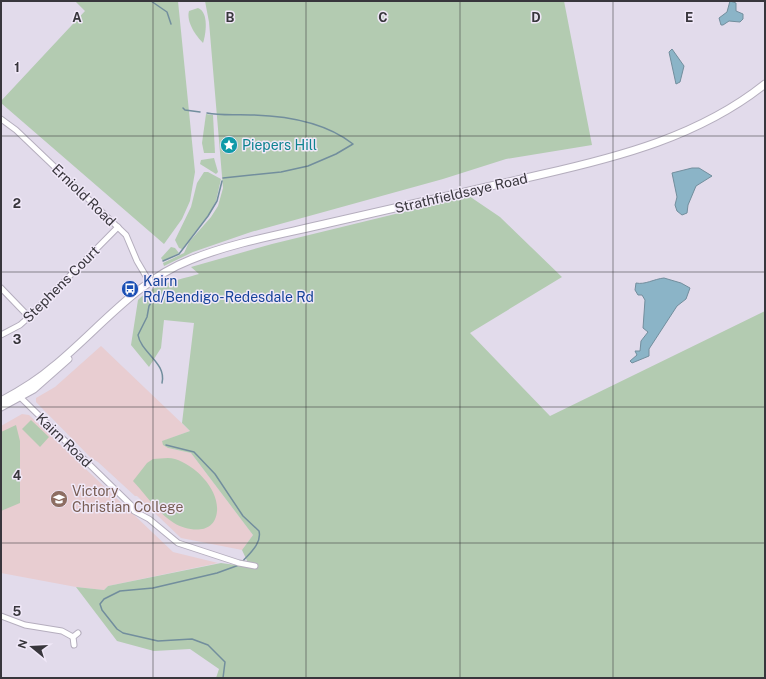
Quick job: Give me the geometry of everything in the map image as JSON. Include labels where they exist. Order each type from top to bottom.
[{"type":"main road","name":"Strathfieldsaye Road","points":[[18,395],[54,366],[129,299],[150,283],[181,264],[231,246],[632,152],[667,139],[701,123],[733,106],[765,84]]},
{"type":"main road","points":[[1,401],[18,395]]},
{"type":"main road","points":[[1,407],[18,395]]},
{"type":"street","name":"Erniold Road","points":[[1,119],[16,130],[128,238],[137,261],[150,283]]},
{"type":"street","name":"Stephens Court","points":[[1,335],[20,325],[29,318],[118,227]]},
{"type":"street","points":[[1,288],[29,318]]},
{"type":"street","name":"Kairn Road","points":[[18,395],[131,505],[134,510],[149,518],[173,540],[193,548],[255,566]]},
{"type":"street","points":[[1,616],[26,625],[62,631],[73,637]]},
{"type":"street","points":[[73,637],[78,633]]},
{"type":"street","points":[[73,637],[74,645]]},
{"type":"shaded area","name":"Victory Christian College","points":[[101,346],[190,431],[163,441],[168,448],[191,453],[253,535],[242,550],[181,538],[137,496],[135,496],[98,462],[91,458],[36,402],[36,398],[55,387]]},
{"type":"shaded area","name":"Victory Christian College","points":[[22,414],[29,415],[173,552],[218,563],[108,586],[104,590],[76,587],[1,573],[1,426]]},
{"type":"green space","points":[[75,1],[178,1],[195,172],[190,201],[182,219],[164,244],[1,103],[1,101],[85,11]]},
{"type":"green space","points":[[205,1],[564,1],[592,145],[506,159],[443,179],[251,232],[193,252],[164,266],[163,263],[184,253],[189,242],[211,217],[218,206],[223,188],[209,22]]},
{"type":"green space","points":[[198,8],[204,14],[206,24],[203,43],[197,37],[190,24],[188,15],[189,11]]},
{"type":"green space","points":[[206,114],[213,115],[215,153],[204,153],[202,143]]},
{"type":"green space","points":[[214,158],[218,172],[216,174],[200,164],[201,160]]},
{"type":"green space","points":[[204,172],[208,172],[221,179],[216,201],[209,214],[182,249],[179,248],[175,240],[191,207],[197,183]]},
{"type":"green space","points":[[469,196],[500,217],[562,277],[470,333],[550,416],[765,311],[765,678],[216,678],[219,669],[190,649],[154,651],[117,641],[76,587],[104,590],[108,586],[221,563],[243,566],[249,565],[242,550],[253,535],[191,453],[168,448],[163,445],[162,441],[190,431],[182,423],[194,323],[164,320],[161,348],[149,367],[131,345],[138,300],[159,286],[199,274],[191,267],[272,244]]},
{"type":"green space","points":[[171,247],[175,248],[179,253],[163,261],[161,258]]},
{"type":"green space","points":[[31,420],[49,437],[40,447],[22,429]]},
{"type":"green space","points":[[16,425],[20,441],[20,503],[1,511],[1,432]]},
{"type":"green space","points":[[153,459],[175,459],[183,462],[198,472],[210,486],[217,503],[217,511],[212,524],[206,528],[200,529],[180,526],[168,519],[152,504],[133,481],[147,463]]},
{"type":"water","points":[[730,1],[736,3],[736,11],[743,14],[743,19],[740,22],[729,21],[721,25],[719,18],[727,12]]},
{"type":"water","points":[[672,49],[684,66],[680,82],[676,84],[669,52]]},
{"type":"water","points":[[692,168],[699,168],[712,176],[696,186],[688,205],[687,213],[682,215],[677,211],[675,205],[677,197],[672,173]]},
{"type":"water","points":[[664,278],[681,283],[690,288],[686,299],[677,306],[649,349],[649,356],[632,363],[630,361],[637,355],[635,351],[640,351],[641,341],[648,332],[643,328],[645,300],[642,295],[638,295],[635,290],[636,283],[643,283]]},
{"type":"waterway","points":[[151,1],[167,12],[171,24]]},
{"type":"waterway","points":[[183,108],[185,110],[200,112]]},
{"type":"waterway","points":[[207,113],[292,119],[306,122],[331,131],[353,144],[336,154],[308,166],[281,172],[223,178]]},
{"type":"waterway","points":[[163,261],[179,254],[208,216],[217,201],[222,181]]},
{"type":"waterway","points":[[154,298],[149,306],[147,317],[138,335],[140,341],[161,370],[163,376],[162,383]]},
{"type":"waterway","points":[[166,445],[194,452],[215,474],[243,516],[259,531],[259,540],[257,544],[243,561]]},
{"type":"waterway","points":[[223,678],[225,662],[208,645],[192,639],[158,641],[123,633],[117,629],[102,610],[100,604],[104,599],[120,591],[153,588],[217,573],[239,565]]},
{"type":"place","name":"Piepers Hill","points":[[229,145]]},
{"type":"place","name":"Kairn Rd/Bendigo-Redesdale Rd","points":[[130,289]]},
{"type":"place","name":"Victory Christian College","points":[[59,499]]}]
